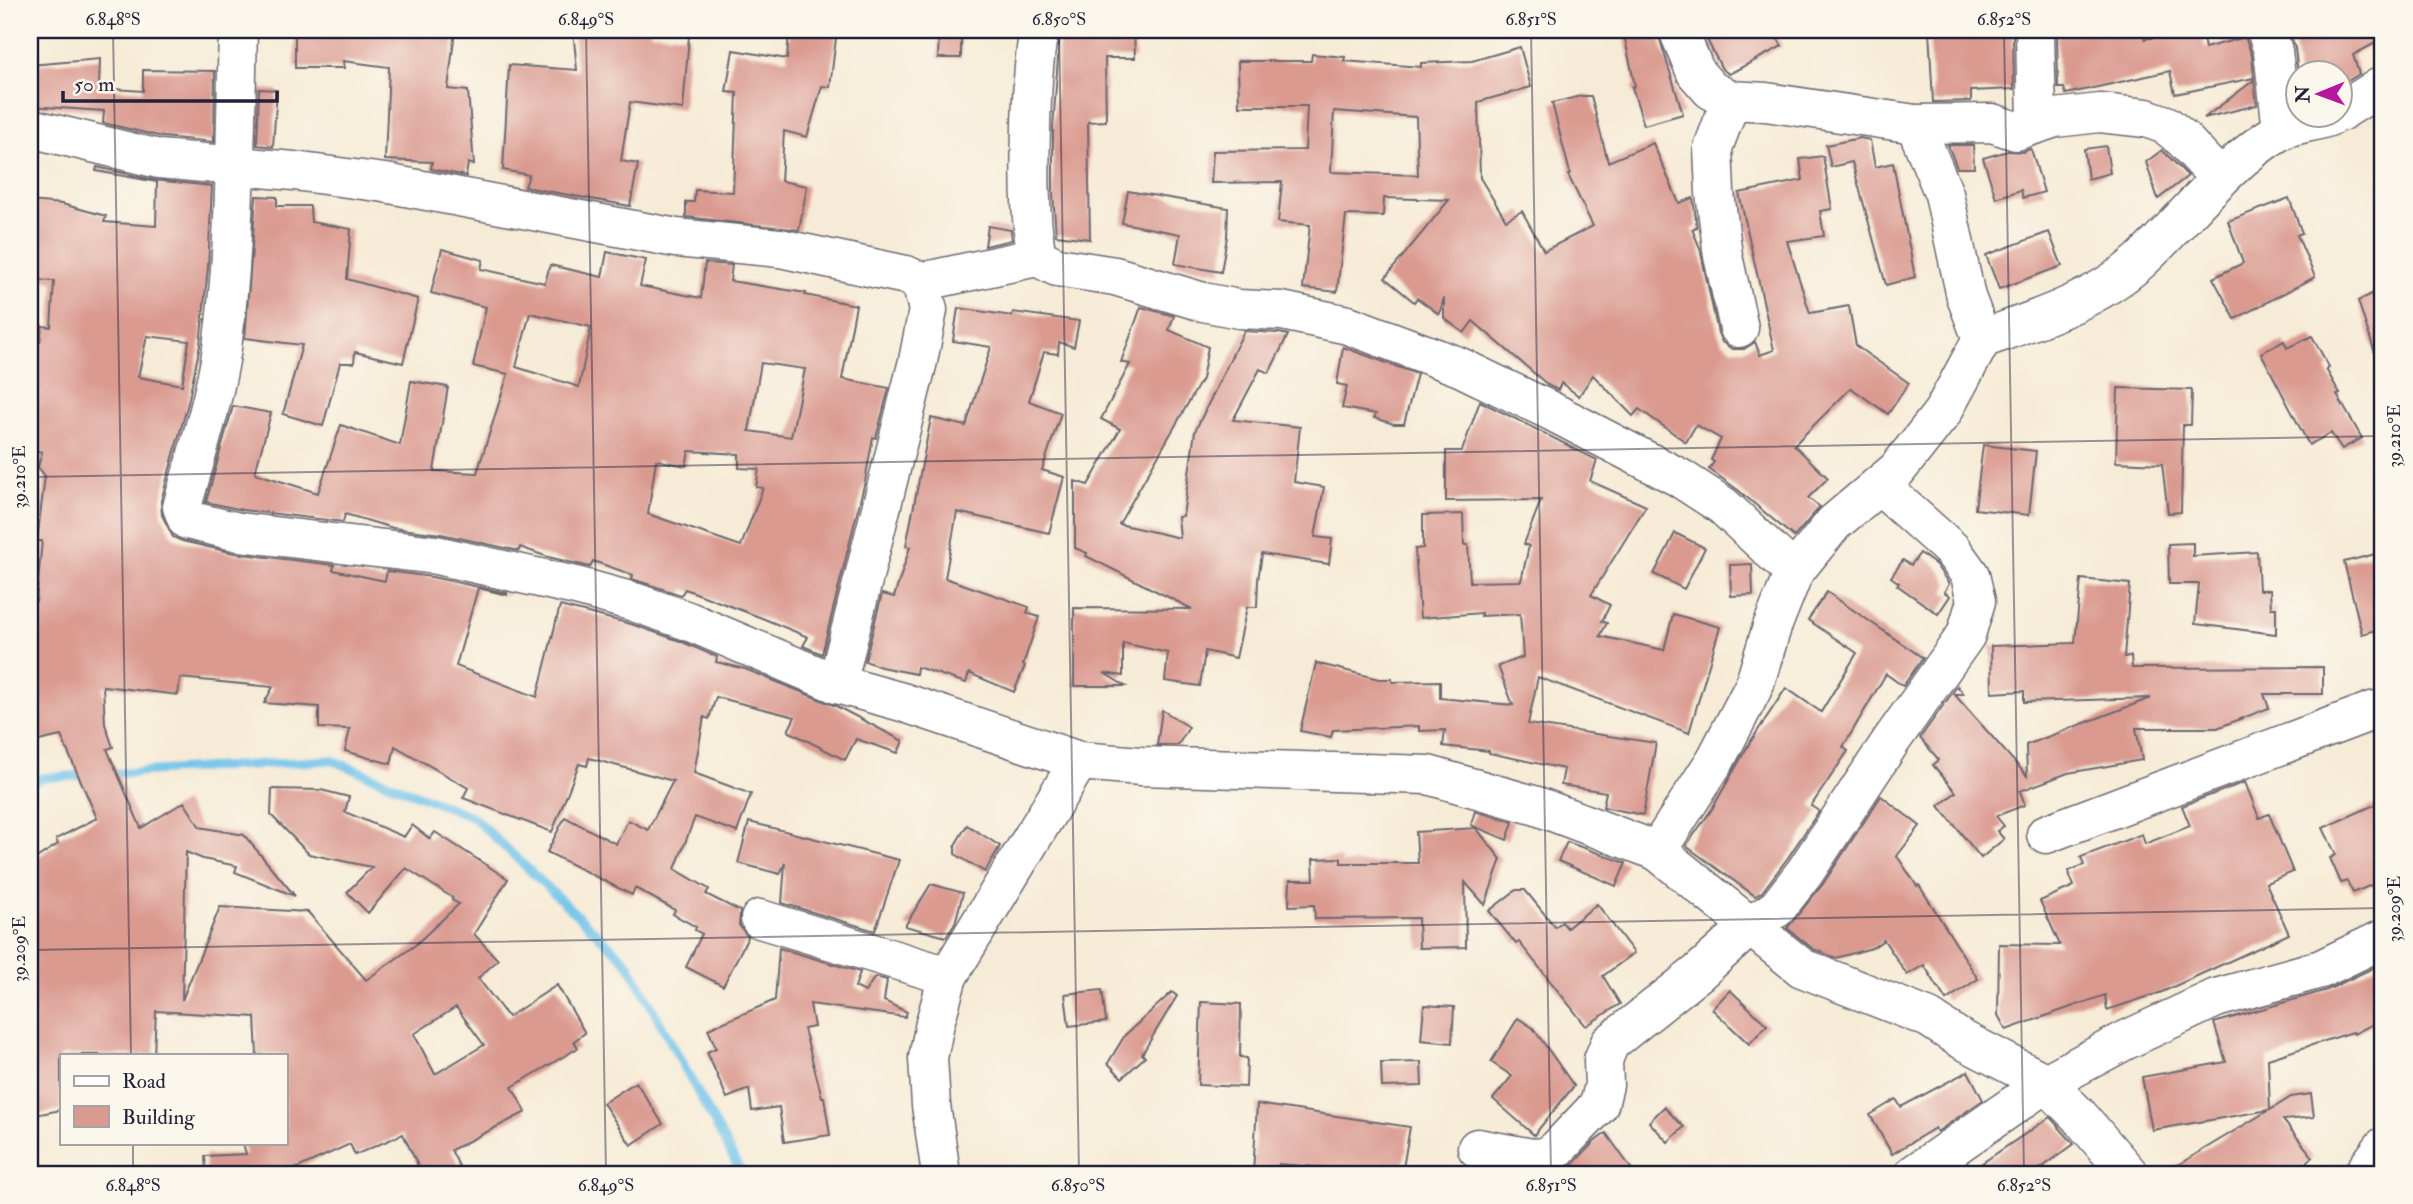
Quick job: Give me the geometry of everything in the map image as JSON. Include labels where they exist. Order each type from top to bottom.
[{"type":"street","points":[[238,30],[229,282],[215,386],[182,508],[187,520],[239,532],[436,555],[576,586],[688,621],[837,684],[902,702],[1079,761],[1141,766],[1428,775],[1537,807],[1657,851],[1802,968],[1929,1018],[1959,1038],[2046,1083],[2080,1117],[2129,1174]]},
{"type":"street","points":[[1037,257],[1031,211],[1030,152],[1033,61],[1039,30]]},
{"type":"street","points":[[1678,30],[1696,73],[1712,90],[1731,100],[1766,102],[1915,124],[1992,123],[2016,131],[2055,118],[2100,113],[2146,118],[2166,125],[2175,132],[2220,179]]},
{"type":"street","points":[[2035,30],[2037,124]]},
{"type":"street","points":[[1657,851],[1716,759],[1754,686],[1772,627],[1794,572],[1834,523],[1897,470],[1942,413],[1982,339],[2062,310],[2106,286],[2138,262],[2220,179],[2282,130],[2273,51],[2266,30]]},
{"type":"street","points":[[2354,103],[2383,85]]},
{"type":"street","points":[[1731,100],[1713,148],[1715,193],[1723,256],[1739,328]]},
{"type":"street","points":[[1915,124],[1944,194],[1966,297],[1982,339]]},
{"type":"street","points":[[30,128],[159,159],[294,171],[385,183],[676,238],[780,248],[906,275],[921,282],[1037,257],[1057,267],[1115,276],[1203,302],[1239,309],[1282,311],[1348,325],[1460,368],[1551,411],[1680,478],[1723,506],[1794,572]]},
{"type":"street","points":[[837,684],[918,361],[928,310],[921,282]]},
{"type":"street","points":[[1477,1148],[1532,1158],[1546,1157],[1558,1149],[1599,1105],[1604,1084],[1603,1060],[1610,1043],[1698,973],[1749,927],[1777,908],[1805,872],[1891,741],[1966,635],[1976,601],[1970,575],[1952,550],[1879,485]]},
{"type":"street","points":[[2046,834],[2383,709]]},
{"type":"street","points":[[941,1174],[931,1105],[928,1058],[934,1023],[948,976],[1079,761]]},
{"type":"street","points":[[760,919],[948,976]]},
{"type":"street","points":[[1914,1174],[2046,1083],[2126,1040],[2216,998],[2320,969],[2383,939]]},
{"type":"street","points":[[2363,1174],[2383,1147]]},
{"type":"building","points":[[295,30],[455,30],[448,89],[468,91],[474,165],[468,163],[466,176],[431,169],[432,162],[385,160],[389,67],[343,61],[344,68],[295,68]]},
{"type":"building","points":[[573,30],[651,30],[650,33],[689,36],[683,109],[630,102],[621,161],[638,164],[630,206],[525,187],[529,175],[503,170],[509,65],[577,70]]},
{"type":"building","points":[[789,30],[837,30],[830,87],[822,86],[807,137],[784,131],[781,181],[807,186],[799,230],[686,217],[686,202],[694,202],[695,190],[733,192],[737,93],[726,92],[733,50],[787,59]]},
{"type":"building","points":[[1060,30],[1134,30],[1135,58],[1105,58],[1106,121],[1088,122],[1090,239],[1056,235],[1053,128]]},
{"type":"building","points":[[1623,30],[1657,30],[1683,114],[1644,125],[1632,87],[1635,86]]},
{"type":"building","points":[[1702,30],[1773,30],[1782,46],[1729,74],[1722,69]]},
{"type":"building","points":[[1929,30],[2013,30],[2014,89],[1971,91],[1971,101],[1933,102]]},
{"type":"building","points":[[2057,30],[2142,30],[2145,39],[2201,30],[2205,48],[2245,37],[2252,56],[2254,78],[2175,94],[2170,71],[2066,94],[2064,88],[2058,88]]},
{"type":"building","points":[[2289,30],[2383,30],[2383,39],[2353,55],[2359,74],[2354,77],[2354,60],[2296,60]]},
{"type":"building","points":[[939,33],[961,33],[961,58],[938,58]]},
{"type":"building","points":[[1520,47],[1531,87],[1478,102],[1480,178],[1506,220],[1522,211],[1544,251],[1593,226],[1568,175],[1570,173],[1552,103],[1591,96],[1608,162],[1653,143],[1679,203],[1693,198],[1697,227],[1692,229],[1700,248],[1718,333],[1722,342],[1732,349],[1744,349],[1755,342],[1760,355],[1774,350],[1739,193],[1803,180],[1800,159],[1823,156],[1832,209],[1820,211],[1824,236],[1787,241],[1810,313],[1849,306],[1856,346],[1909,383],[1888,414],[1851,388],[1794,445],[1828,478],[1808,498],[1820,507],[1794,537],[1709,469],[1721,439],[1696,425],[1686,442],[1639,409],[1633,416],[1593,375],[1579,396],[1561,383],[1558,390],[1549,386],[1473,321],[1464,333],[1444,318],[1444,298],[1439,314],[1417,298],[1414,302],[1385,278],[1449,200],[1384,198],[1383,216],[1346,215],[1337,292],[1303,288],[1310,225],[1278,222],[1282,182],[1211,183],[1213,151],[1305,150],[1307,106],[1239,106],[1238,61],[1311,61],[1312,54],[1345,57],[1344,61],[1421,67],[1421,63],[1472,61]],"holes":[[[1334,111],[1416,117],[1418,175],[1331,172]]]},
{"type":"building","points":[[100,59],[99,88],[143,91],[143,70],[215,71],[214,142],[163,137],[103,123],[104,111],[30,106],[30,65]]},
{"type":"building","points":[[2254,80],[2257,105],[2204,118]]},
{"type":"building","points":[[259,89],[277,90],[273,147],[257,145]]},
{"type":"building","points":[[1860,138],[1870,140],[1875,167],[1893,163],[1915,277],[1886,285],[1852,162],[1831,167],[1826,145]]},
{"type":"building","points":[[1948,145],[1973,145],[1974,168],[1957,168]]},
{"type":"building","points":[[2106,146],[2110,173],[2088,179],[2084,149]]},
{"type":"building","points":[[2031,149],[2044,192],[2023,198],[2021,190],[1996,198],[1983,158],[2008,151],[2022,152]]},
{"type":"building","points":[[2162,150],[2188,176],[2158,199],[2146,162]]},
{"type":"building","points":[[97,167],[154,180],[212,186],[208,267],[200,345],[188,403],[161,501],[162,515],[173,537],[234,553],[334,565],[333,570],[385,581],[387,571],[432,577],[507,593],[478,588],[456,666],[537,697],[560,606],[631,624],[680,641],[717,657],[716,662],[745,669],[836,706],[903,741],[898,753],[856,739],[845,760],[788,731],[795,717],[716,697],[709,719],[704,717],[694,773],[751,794],[737,832],[695,817],[675,869],[709,889],[706,894],[740,911],[739,925],[748,937],[723,986],[686,967],[702,934],[695,930],[696,927],[673,914],[675,910],[635,888],[632,895],[547,852],[565,817],[616,844],[628,820],[648,830],[673,781],[589,758],[587,766],[579,764],[552,832],[463,798],[468,788],[395,746],[391,764],[345,751],[350,729],[319,728],[319,707],[264,703],[273,687],[180,678],[178,695],[103,686],[105,724],[113,747],[107,749],[141,828],[184,802],[200,827],[244,835],[295,896],[235,872],[237,866],[203,859],[186,852],[182,1000],[220,907],[308,912],[366,980],[414,946],[459,904],[406,868],[368,913],[347,892],[372,867],[309,854],[271,815],[272,789],[321,790],[349,797],[345,812],[404,837],[412,825],[430,839],[435,832],[508,879],[474,934],[498,960],[478,978],[508,1017],[557,985],[585,1033],[574,1041],[578,1048],[512,1087],[526,1112],[451,1150],[463,1174],[422,1174],[403,1134],[355,1155],[350,1144],[295,1169],[296,1174],[206,1174],[205,1156],[246,1154],[243,1144],[287,1144],[287,1054],[257,1054],[255,1017],[156,1011],[154,1054],[60,1054],[60,1110],[30,1116],[30,862],[58,844],[56,839],[97,818],[61,736],[30,743],[30,601],[36,601],[42,541],[37,541],[45,476],[38,467],[42,452],[30,449],[30,340],[40,342],[42,326],[51,327],[54,281],[30,280],[30,201],[62,204],[106,216],[104,222],[156,226],[157,182],[96,171]],"holes":[[[147,336],[189,341],[182,385],[138,377]],[[456,1007],[484,1045],[435,1074],[414,1034]]]},
{"type":"building","points":[[1128,191],[1228,208],[1227,237],[1221,272],[1175,264],[1180,234],[1122,223]]},
{"type":"building","points":[[256,196],[277,197],[277,206],[310,206],[311,222],[351,229],[347,279],[418,299],[403,363],[355,352],[354,363],[340,363],[323,426],[283,414],[302,345],[245,338]]},
{"type":"building","points":[[2289,198],[2302,233],[2297,235],[2315,277],[2235,319],[2213,278],[2243,263],[2228,221]]},
{"type":"building","points":[[988,226],[1011,230],[1012,240],[985,246]]},
{"type":"building","points":[[2049,232],[2062,266],[1999,289],[1986,255]]},
{"type":"building","points":[[442,249],[483,260],[481,269],[545,283],[550,265],[602,277],[607,252],[646,260],[640,286],[701,298],[705,263],[732,265],[730,281],[806,293],[805,295],[856,305],[842,379],[889,388],[876,438],[873,437],[865,481],[822,654],[803,646],[808,637],[762,618],[685,589],[681,595],[632,579],[633,575],[593,561],[590,567],[520,547],[519,551],[441,534],[393,528],[345,514],[343,522],[243,510],[206,502],[233,406],[271,413],[255,473],[318,493],[341,425],[400,445],[411,381],[448,387],[434,471],[477,473],[508,374],[473,366],[486,307],[431,293]],"holes":[[[530,313],[591,327],[579,387],[516,367]],[[761,363],[805,369],[791,437],[749,431]],[[689,451],[739,454],[739,468],[759,469],[756,487],[763,488],[741,546],[648,514],[656,460],[686,466]]]},
{"type":"building","points":[[2383,288],[2383,364],[2379,365],[2358,301]]},
{"type":"building","points":[[1141,307],[1174,316],[1169,330],[1208,347],[1202,379],[1119,524],[1180,538],[1178,517],[1183,516],[1195,431],[1244,331],[1279,333],[1288,335],[1269,373],[1260,369],[1233,420],[1300,427],[1294,482],[1324,487],[1315,537],[1332,539],[1329,564],[1262,554],[1257,607],[1247,607],[1236,658],[1205,651],[1200,686],[1165,681],[1168,653],[1123,643],[1123,676],[1104,673],[1125,686],[1074,686],[1074,608],[1192,609],[1075,548],[1075,481],[1088,485],[1120,429],[1101,419],[1130,364],[1121,362]]},
{"type":"building","points":[[958,308],[1012,316],[1013,312],[1079,321],[1074,347],[1059,342],[1058,354],[1044,352],[1029,401],[1061,413],[1042,470],[1064,477],[1049,533],[957,512],[945,578],[1029,607],[1027,613],[1039,617],[1023,665],[1025,666],[1014,692],[969,673],[966,683],[917,667],[916,674],[865,661],[882,594],[894,597],[910,547],[906,546],[931,418],[966,426],[991,347],[953,341]]},
{"type":"building","points":[[2312,336],[2329,367],[2326,369],[2340,394],[2337,395],[2362,438],[2342,449],[2331,433],[2309,445],[2261,353],[2284,341],[2287,348]]},
{"type":"building","points":[[1343,347],[1417,374],[1404,424],[1374,418],[1376,414],[1342,408],[1347,386],[1337,384]]},
{"type":"building","points":[[2118,388],[2192,390],[2191,425],[2183,425],[2181,512],[2168,513],[2162,464],[2116,462]]},
{"type":"building","points":[[1480,401],[1597,460],[1590,481],[1646,506],[1591,595],[1610,605],[1602,621],[1607,623],[1600,636],[1664,650],[1673,614],[1720,627],[1689,733],[1538,677],[1528,724],[1656,743],[1643,815],[1603,807],[1606,792],[1561,785],[1564,769],[1489,751],[1443,746],[1445,730],[1419,731],[1419,726],[1333,730],[1331,737],[1300,731],[1316,663],[1379,679],[1392,679],[1392,682],[1440,681],[1440,698],[1513,705],[1498,666],[1523,657],[1520,614],[1481,616],[1481,613],[1420,618],[1415,549],[1423,548],[1423,515],[1463,514],[1464,545],[1468,545],[1470,582],[1521,581],[1529,546],[1524,544],[1541,500],[1446,501],[1446,451],[1462,451]]},
{"type":"building","points":[[1983,445],[2036,451],[2029,515],[1975,509]]},
{"type":"building","points":[[1675,533],[1705,548],[1684,589],[1654,574]]},
{"type":"building","points":[[2193,543],[2193,556],[2257,552],[2259,590],[2270,590],[2271,608],[2276,608],[2276,634],[2195,624],[2199,584],[2169,584],[2168,544]]},
{"type":"building","points":[[2383,552],[2383,628],[2362,634],[2344,562]]},
{"type":"building","points":[[1920,553],[1936,565],[1949,584],[1944,592],[1950,596],[1938,614],[1897,585],[1899,583],[1891,577],[1903,560],[1911,565]]},
{"type":"building","points":[[1752,564],[1753,595],[1731,596],[1730,565]]},
{"type":"building","points":[[2081,579],[2130,584],[2124,657],[2131,656],[2132,668],[2323,667],[2323,694],[2264,694],[2269,708],[2217,728],[2136,728],[2142,760],[2068,773],[2020,791],[2025,805],[1996,816],[2004,826],[1997,831],[2004,839],[1981,858],[1939,806],[1956,792],[1933,765],[1939,760],[1920,738],[1957,686],[1964,694],[1954,694],[2027,776],[2026,745],[2151,698],[2024,702],[2024,691],[1992,693],[1991,646],[2075,643]]},
{"type":"building","points":[[1827,592],[1923,658],[1903,686],[1886,674],[1843,747],[1848,751],[1811,806],[1819,811],[1787,859],[1762,892],[1755,896],[1686,846],[1712,809],[1749,744],[1786,688],[1821,712],[1857,653],[1808,620]]},
{"type":"building","points":[[1162,710],[1189,727],[1178,745],[1157,745]]},
{"type":"building","points":[[2245,782],[2259,818],[2269,814],[2293,872],[2266,883],[2289,934],[2162,992],[2107,1010],[2105,995],[2006,1030],[1998,1015],[1999,944],[2060,945],[2040,901],[2074,886],[2068,871],[2084,865],[2081,857],[2142,834],[2145,844],[2190,826],[2182,806]]},
{"type":"building","points":[[1881,796],[1920,826],[1897,856],[1917,886],[1919,885],[1978,979],[1946,1000],[1924,965],[1907,975],[1884,940],[1872,948],[1836,958],[1813,949],[1787,928],[1823,884]]},
{"type":"building","points":[[2383,801],[2383,880],[2353,893],[2347,881],[2341,883],[2330,858],[2336,855],[2323,828]]},
{"type":"building","points":[[1475,811],[1513,822],[1507,840],[1471,825]]},
{"type":"building","points":[[749,822],[899,860],[875,931],[782,903],[785,863],[780,874],[738,863]]},
{"type":"building","points":[[967,825],[1000,846],[985,872],[955,854],[955,845]]},
{"type":"building","points":[[1476,828],[1501,859],[1485,905],[1465,882],[1466,947],[1419,948],[1418,918],[1315,919],[1314,905],[1289,906],[1290,880],[1314,880],[1313,859],[1341,858],[1341,863],[1418,863],[1416,832]]},
{"type":"building","points":[[1567,842],[1626,863],[1616,886],[1558,861]]},
{"type":"building","points":[[931,884],[963,893],[955,923],[946,937],[905,926]]},
{"type":"building","points":[[1516,890],[1525,890],[1555,927],[1562,922],[1567,928],[1597,904],[1634,953],[1603,976],[1620,1004],[1586,1026],[1519,942],[1516,944],[1489,911]]},
{"type":"building","points":[[779,948],[860,972],[855,987],[865,992],[875,977],[887,980],[884,1001],[907,1012],[905,1017],[810,1004],[814,1027],[804,1029],[824,1097],[830,1135],[784,1142],[779,1107],[752,1111],[749,1089],[727,1098],[707,1052],[716,1048],[708,1029],[775,1000]]},
{"type":"building","points":[[2377,966],[2383,978],[2383,1019],[2354,1034],[2353,1032],[2268,1059],[2270,1110],[2291,1097],[2311,1094],[2314,1117],[2283,1120],[2313,1157],[2293,1174],[2163,1174],[2269,1110],[2152,1130],[2142,1077],[2226,1062],[2214,1023],[2327,990]]},
{"type":"building","points":[[1102,990],[1106,1022],[1069,1026],[1065,994]]},
{"type":"building","points":[[1730,990],[1767,1025],[1749,1044],[1712,1009]]},
{"type":"building","points":[[1172,992],[1177,996],[1142,1054],[1145,1057],[1122,1078],[1108,1063],[1125,1035]]},
{"type":"building","points":[[1201,1002],[1241,1004],[1240,1057],[1247,1058],[1246,1087],[1198,1085]]},
{"type":"building","points":[[1424,1005],[1454,1007],[1452,1043],[1421,1040]]},
{"type":"building","points":[[1518,1018],[1533,1028],[1574,1086],[1534,1135],[1493,1099],[1512,1076],[1491,1062]]},
{"type":"building","points":[[1421,1062],[1422,1086],[1382,1087],[1381,1063]]},
{"type":"building","points":[[1968,1071],[1983,1100],[1937,1132],[1935,1128],[1892,1154],[1870,1115],[1896,1099],[1901,1107]]},
{"type":"building","points":[[636,1082],[663,1124],[631,1145],[603,1103]]},
{"type":"building","points":[[1257,1104],[1410,1127],[1402,1174],[1350,1174],[1351,1170],[1279,1164],[1277,1174],[1253,1174]]},
{"type":"building","points":[[1664,1107],[1684,1127],[1668,1142],[1649,1122]]},
{"type":"building","points":[[2050,1117],[2074,1144],[2033,1174],[1966,1174]]},
{"type":"building","points":[[1606,1133],[1635,1174],[1559,1174],[1573,1164]]},
{"type":"waterway","points":[[106,774],[331,760],[473,817],[628,963],[742,1174]]},
{"type":"waterway","points":[[30,784],[42,778],[89,775]]}]
